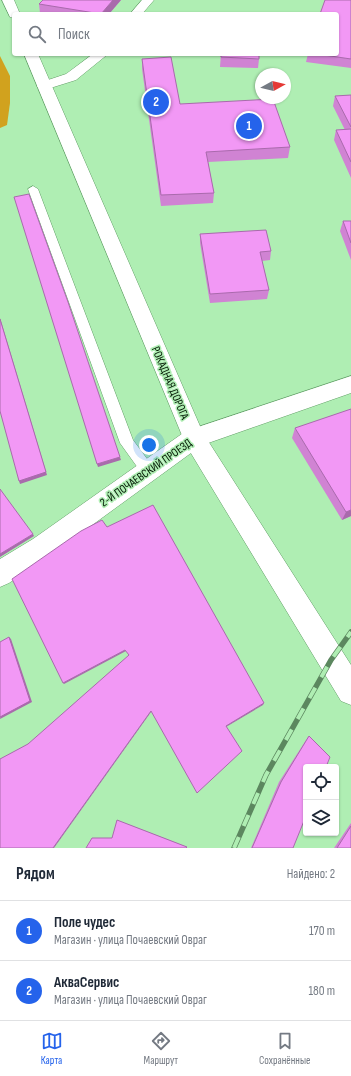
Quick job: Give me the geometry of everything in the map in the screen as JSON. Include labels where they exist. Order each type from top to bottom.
[{"type":"main road","points":[[8,0],[13,12]]},
{"type":"main road","points":[[138,12],[148,0]]},
{"type":"main road","name":"РОКАДНАЯ ДОРОГА","points":[[32,56],[194,438],[351,691]]},
{"type":"main road","points":[[44,86],[71,77],[98,56]]},
{"type":"main road","name":"2-Й ПОЧАЕВСКИЙ ПРОЕЗД","points":[[0,574],[42,547],[194,438],[351,384]]},
{"type":"lane","points":[[33,189],[127,443],[148,471]]},
{"type":"shaded area","points":[[0,56],[10,76],[10,103],[7,125],[0,128]]},
{"type":"building","points":[[43,0],[113,0],[103,12],[89,12],[39,4]]},
{"type":"building","points":[[325,0],[351,0],[351,59],[331,56],[339,56],[339,12],[321,12]]},
{"type":"building","points":[[259,56],[259,59],[221,57]]},
{"type":"building","points":[[171,57],[180,104],[255,100],[255,104],[275,104],[290,147],[206,152],[214,193],[161,195],[142,59]]},
{"type":"building","points":[[351,95],[351,127],[335,96]]},
{"type":"building","points":[[351,129],[351,162],[336,130]]},
{"type":"building","points":[[29,194],[68,302],[120,457],[97,464],[14,197]]},
{"type":"building","points":[[343,221],[351,221],[351,243]]},
{"type":"building","points":[[266,230],[271,251],[260,252],[269,290],[210,294],[200,234]]},
{"type":"building","points":[[0,319],[46,472],[19,481],[0,411]]},
{"type":"building","points":[[351,409],[351,510],[346,512],[295,428]]},
{"type":"building","points":[[0,489],[33,534],[0,554]]},
{"type":"building","points":[[153,505],[264,703],[226,726],[242,751],[197,793],[151,711],[53,848],[0,848],[0,759],[28,744],[129,655],[125,650],[63,683],[12,579],[81,531],[102,520],[107,527]]},
{"type":"building","points":[[9,637],[30,701],[0,717],[0,642]]},
{"type":"building","points":[[309,736],[330,757],[327,764],[303,764],[303,823],[293,848],[252,848],[281,782]]},
{"type":"building","points":[[117,820],[187,847],[86,848],[92,838],[112,838]]},
{"type":"building","points":[[351,826],[351,848],[337,848]]},
{"type":"railway","points":[[234,848],[266,775],[331,660],[351,632]]},
{"type":"place","name":"АкваСервис","points":[[156,102]]},
{"type":"place","name":"Поле чудес","points":[[249,126]]}]
